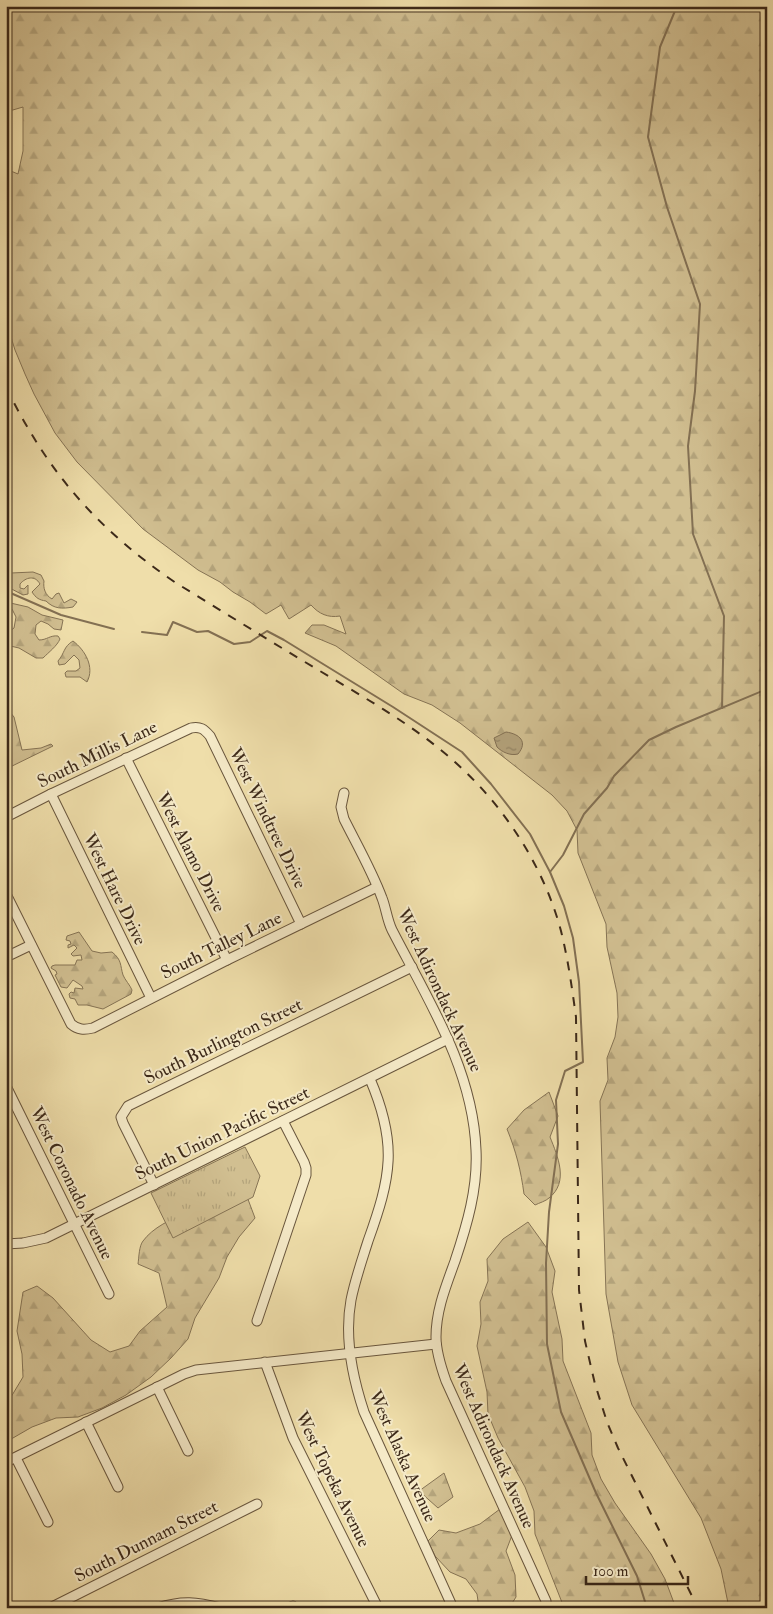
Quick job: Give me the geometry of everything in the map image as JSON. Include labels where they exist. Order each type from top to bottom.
[{"type":"street","name":"South Millis Lane","points":[[6,817],[190,728],[204,728]]},
{"type":"street","name":"West Windtree Drive","points":[[204,728],[210,736],[301,924]]},
{"type":"street","name":"West Alamo Drive","points":[[126,758],[227,960]]},
{"type":"street","name":"West Adirondack Avenue","points":[[344,793],[341,807],[344,819],[382,897],[390,927],[448,1039],[467,1088],[474,1119],[475,1179],[470,1210],[437,1317],[436,1344],[446,1381],[546,1604]]},
{"type":"street","name":"West Hare Drive","points":[[51,794],[151,998]]},
{"type":"street","name":"South Talley Lane","points":[[31,945],[71,1024],[80,1029],[93,1028],[377,886]]},
{"type":"street","points":[[6,894],[31,945],[6,957]]},
{"type":"street","name":"South Burlington Street","points":[[154,1185],[122,1123],[124,1111],[128,1106],[412,967]]},
{"type":"street","name":"South Union Pacific Street","points":[[6,1244],[24,1243],[46,1238],[448,1039]]},
{"type":"street","name":"West Alaska Avenue","points":[[370,1079],[386,1122],[389,1147],[388,1163],[384,1192],[358,1270],[351,1300],[348,1329],[350,1354],[357,1391],[364,1412],[453,1608]]},
{"type":"street","name":"West Coronado Avenue","points":[[6,1086],[109,1294]]},
{"type":"street","points":[[257,1321],[306,1175],[304,1162],[283,1121]]},
{"type":"street","points":[[6,1462],[156,1387],[196,1370],[436,1344]]},
{"type":"street","name":"West Topeka Avenue","points":[[265,1362],[293,1438],[378,1608]]},
{"type":"street","points":[[156,1387],[188,1451]]},
{"type":"street","points":[[86,1422],[118,1487]]},
{"type":"street","points":[[16,1458],[48,1522]]},
{"type":"street","name":"South Dunnam Street","points":[[50,1608],[256,1504]]},
{"type":"street","points":[[158,1608],[172,1603],[184,1602],[194,1602],[221,1608]]},
{"type":"green space","points":[[6,6],[767,6],[767,1608],[729,1608],[721,1569],[701,1518],[632,1405],[618,1362],[606,1294],[600,1101],[608,1080],[607,1058],[615,1037],[618,1017],[617,993],[607,947],[606,924],[578,853],[577,830],[567,811],[552,795],[460,723],[432,705],[404,694],[336,646],[305,633],[312,625],[324,625],[346,634],[340,616],[324,615],[311,605],[289,619],[281,605],[266,614],[220,582],[198,570],[143,529],[77,462],[55,433],[25,374],[6,321],[6,169],[18,174],[23,151],[23,107],[6,112]]},
{"type":"green space","points":[[33,572],[41,575],[45,591],[52,599],[59,593],[64,603],[71,599],[77,602],[73,607],[62,608],[55,607],[36,597],[32,592],[40,584],[33,578],[25,580],[20,584],[20,588],[24,589],[28,585],[28,594],[23,595],[6,586],[6,576],[11,573]]},
{"type":"green space","points":[[6,602],[28,607],[42,615],[63,620],[61,630],[54,629],[41,621],[36,625],[35,634],[39,640],[55,636],[58,636],[60,639],[55,647],[43,658],[36,658],[19,648],[6,645],[6,629],[10,631],[14,628],[16,617],[12,609],[6,608]]},
{"type":"green space","points":[[73,641],[88,659],[90,671],[87,682],[80,677],[66,677],[65,673],[67,671],[76,671],[80,668],[79,660],[74,655],[65,664],[59,665],[58,661],[67,646]]},
{"type":"green space","points":[[6,707],[14,717],[22,750],[41,748],[51,744],[53,746],[6,769]]},
{"type":"green space","points":[[79,932],[92,951],[101,953],[112,952],[118,958],[123,975],[132,990],[131,994],[103,1009],[78,1005],[75,999],[70,998],[69,994],[71,992],[74,993],[75,988],[83,989],[82,986],[73,980],[67,988],[61,987],[55,975],[57,974],[56,971],[51,968],[55,965],[75,965],[77,960],[82,960],[81,955],[73,956],[71,954],[77,948],[74,945],[68,948],[68,945],[71,944],[70,941],[66,940],[67,936]]},
{"type":"green space","points":[[549,1092],[558,1116],[550,1137],[560,1169],[560,1177],[559,1185],[555,1192],[548,1199],[535,1205],[524,1194],[518,1161],[507,1129],[524,1110]]},
{"type":"green space","points":[[245,1147],[260,1176],[253,1197],[173,1238],[151,1193]]},
{"type":"green space","points":[[246,1194],[255,1218],[239,1237],[227,1257],[219,1278],[195,1318],[188,1339],[171,1358],[151,1377],[126,1395],[102,1408],[78,1417],[56,1418],[32,1427],[6,1442],[6,1401],[11,1397],[23,1377],[22,1354],[17,1331],[23,1292],[37,1286],[53,1298],[91,1340],[110,1352],[129,1346],[140,1331],[167,1307],[159,1273],[138,1264],[143,1241],[163,1224],[176,1217]]},
{"type":"green space","points":[[528,1222],[546,1247],[555,1271],[552,1292],[562,1339],[563,1361],[591,1433],[592,1455],[601,1479],[615,1503],[651,1554],[665,1579],[674,1608],[563,1608],[535,1534],[534,1511],[525,1487],[498,1438],[488,1414],[487,1392],[477,1346],[481,1324],[480,1302],[488,1281],[487,1259],[503,1239]]},
{"type":"green space","points":[[444,1473],[453,1497],[438,1508],[419,1491]]},
{"type":"green space","points":[[504,1506],[514,1530],[506,1551],[515,1575],[516,1597],[509,1608],[479,1608],[477,1594],[466,1579],[450,1572],[435,1556],[428,1541],[439,1530],[456,1533],[480,1524]]},
{"type":"water","points":[[506,732],[521,739],[522,746],[518,754],[506,753],[497,747],[494,738]]},
{"type":"waterway","points":[[677,6],[660,47],[648,137],[667,207],[700,304],[695,391],[688,446],[693,534],[724,616],[722,708]]},
{"type":"waterway","points":[[6,591],[61,615],[114,629]]},
{"type":"waterway","points":[[142,632],[167,635],[173,622],[197,632],[208,631],[234,644],[250,642],[267,631],[284,640],[462,752],[491,784],[530,834],[550,872],[564,906],[573,938],[579,982],[583,1062],[565,1071],[556,1100],[558,1144],[549,1212],[546,1263],[547,1344],[561,1412],[596,1493],[637,1576],[647,1608]]},
{"type":"waterway","points":[[550,872],[563,855],[584,814],[607,788],[614,776],[649,740],[767,689]]},
{"type":"railway","points":[[6,387],[22,418],[57,473],[77,497],[122,542],[176,583],[388,712],[440,749],[474,780],[491,799],[533,861],[554,907],[561,931],[576,1017],[579,1290],[585,1341],[595,1384],[607,1422],[618,1448],[698,1608]]}]
